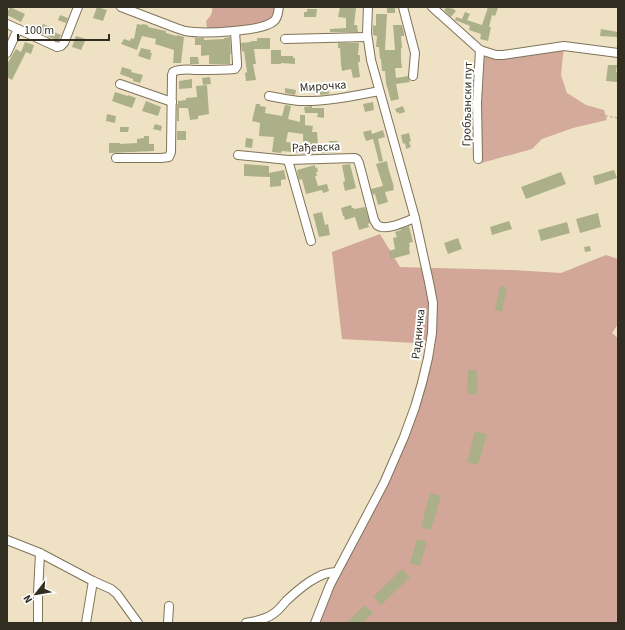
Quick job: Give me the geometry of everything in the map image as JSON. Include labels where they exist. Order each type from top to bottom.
[{"type":"street","points":[[7,24],[59,47],[64,43],[78,7]]},
{"type":"street","points":[[121,7],[185,31],[235,31],[254,29],[269,25],[276,19],[279,7]]},
{"type":"street","name":"Радничка","points":[[315,623],[336,572],[369,513],[389,473],[416,407],[426,370],[432,333],[433,303],[415,218],[371,60],[367,37],[368,7]]},
{"type":"street","points":[[404,7],[415,53],[413,76]]},
{"type":"street","points":[[432,7],[480,50],[496,55],[564,46],[618,53]]},
{"type":"street","points":[[7,53],[18,29]]},
{"type":"street","points":[[116,158],[168,157],[171,152],[173,72],[184,69],[233,69],[236,67],[237,63],[235,31]]},
{"type":"street","points":[[285,39],[367,37]]},
{"type":"street","name":"Гробљански пут","points":[[478,158],[477,103],[480,50]]},
{"type":"street","points":[[120,84],[172,102]]},
{"type":"street","name":"Мирочка","points":[[269,96],[296,100],[312,100],[342,98],[379,91]]},
{"type":"street","name":"Рађевска","points":[[238,155],[288,160],[355,158],[359,163],[376,224],[387,227],[398,225],[415,218]]},
{"type":"street","points":[[288,160],[311,241]]},
{"type":"street","points":[[7,540],[40,553],[111,589],[118,594],[138,623]]},
{"type":"street","points":[[38,623],[40,553]]},
{"type":"street","points":[[246,623],[266,618],[274,614],[294,594],[314,579],[327,573],[336,572]]},
{"type":"street","points":[[86,623],[93,581]]},
{"type":"street","points":[[168,623],[169,606]]},
{"type":"path","points":[[600,115],[618,118]]},
{"type":"shaded area","points":[[212,7],[276,7],[273,17],[268,23],[230,29],[207,28],[206,21],[211,15]]},
{"type":"shaded area","points":[[564,46],[561,75],[567,93],[586,105],[604,110],[607,120],[573,128],[542,139],[532,149],[478,164],[480,138],[480,50],[489,53]]},
{"type":"shaded area","points":[[380,234],[400,267],[513,270],[561,273],[606,255],[618,259],[618,324],[612,333],[618,338],[618,623],[318,623],[324,605],[387,482],[433,344],[342,339],[332,252]]},
{"type":"building","points":[[10,7],[25,14],[21,22],[7,15]]},
{"type":"building","points":[[97,7],[107,10],[103,21],[93,18]]},
{"type":"building","points":[[340,7],[356,8],[354,25],[357,25],[358,32],[330,32],[330,29],[346,28],[346,18],[338,17]]},
{"type":"building","points":[[387,7],[395,7],[395,13],[387,13]]},
{"type":"building","points":[[447,7],[456,11],[451,17],[444,10]]},
{"type":"building","points":[[488,7],[498,8],[495,16],[492,15],[488,41],[480,39],[481,34],[469,30],[470,26],[455,20],[456,17],[462,19],[465,12],[470,14],[467,20],[482,25]]},
{"type":"building","points":[[307,9],[317,9],[316,17],[304,17],[304,12],[307,12]]},
{"type":"building","points":[[376,14],[387,14],[385,50],[395,50],[393,25],[402,25],[404,33],[404,36],[401,36],[402,68],[395,68],[396,78],[408,76],[410,82],[396,84],[399,99],[391,101],[386,83],[385,71],[382,71],[379,47],[376,47],[377,36],[373,35],[373,25],[376,26]]},
{"type":"building","points":[[60,15],[68,18],[66,23],[58,20]]},
{"type":"building","points":[[43,24],[50,27],[49,30],[61,35],[58,41],[39,32]]},
{"type":"building","points":[[137,24],[148,25],[148,27],[166,31],[166,33],[184,37],[181,63],[173,63],[174,50],[155,44],[156,39],[142,36],[137,50],[121,44],[124,39],[130,41],[131,38],[134,39]]},
{"type":"building","points":[[601,29],[618,32],[618,37],[600,36]]},
{"type":"building","points":[[76,36],[86,39],[81,50],[72,47]]},
{"type":"building","points":[[230,37],[230,64],[209,64],[209,55],[201,56],[201,45],[195,45],[195,38],[204,38],[204,40],[224,39]]},
{"type":"building","points":[[257,38],[270,38],[270,49],[254,49],[256,64],[253,64],[256,80],[246,81],[245,73],[247,72],[244,51],[242,52],[241,43],[257,41]]},
{"type":"building","points":[[25,42],[34,45],[31,54],[26,52],[12,80],[7,77],[7,64],[16,49],[21,52]]},
{"type":"building","points":[[338,43],[359,43],[358,55],[360,55],[360,62],[358,62],[360,77],[353,78],[351,69],[342,71],[340,48],[338,48]]},
{"type":"building","points":[[141,48],[151,50],[150,53],[152,53],[150,60],[138,56]]},
{"type":"building","points":[[271,50],[281,50],[281,56],[293,56],[293,58],[295,58],[295,64],[271,64]]},
{"type":"building","points":[[190,57],[198,57],[199,64],[190,64]]},
{"type":"building","points":[[608,65],[617,65],[617,82],[606,81]]},
{"type":"building","points":[[122,67],[132,70],[131,72],[143,75],[140,83],[120,74]]},
{"type":"building","points":[[210,77],[211,84],[203,85],[202,78]]},
{"type":"building","points":[[192,79],[192,88],[179,89],[179,81]]},
{"type":"building","points":[[328,83],[329,94],[320,95],[320,90],[305,91],[304,84]]},
{"type":"building","points":[[207,85],[209,114],[198,116],[198,119],[190,120],[188,108],[179,108],[179,121],[177,121],[178,101],[186,100],[186,98],[197,97],[196,86]]},
{"type":"building","points":[[285,88],[296,90],[295,95],[285,93]]},
{"type":"building","points":[[115,92],[136,98],[132,108],[112,101]]},
{"type":"building","points":[[146,101],[161,107],[158,116],[142,111]]},
{"type":"building","points":[[373,102],[374,110],[365,112],[363,104]]},
{"type":"building","points":[[256,104],[266,107],[265,113],[282,116],[285,105],[291,106],[288,119],[300,122],[300,115],[305,115],[305,125],[313,126],[312,132],[317,132],[318,144],[320,143],[320,146],[329,145],[329,141],[338,141],[339,152],[302,154],[282,151],[281,153],[272,152],[274,137],[259,136],[260,123],[252,121]],"holes":[[[288,132],[303,134],[303,144],[286,142]]]},
{"type":"building","points":[[312,106],[312,108],[324,108],[324,118],[317,117],[318,113],[305,113],[304,107]]},
{"type":"building","points":[[403,106],[405,112],[399,114],[399,112],[397,113],[395,109]]},
{"type":"building","points":[[107,114],[116,116],[115,123],[106,121]]},
{"type":"building","points":[[155,124],[162,126],[161,131],[153,129]]},
{"type":"building","points":[[120,127],[129,127],[128,132],[120,132]]},
{"type":"building","points":[[371,130],[372,134],[383,130],[385,137],[378,139],[383,161],[379,162],[373,139],[366,141],[363,132]]},
{"type":"building","points":[[177,131],[186,131],[186,140],[177,140]]},
{"type":"building","points":[[409,133],[411,141],[409,142],[411,147],[406,149],[401,135]]},
{"type":"building","points":[[144,136],[149,136],[149,144],[154,144],[154,151],[109,153],[109,143],[137,143],[137,139],[144,138]]},
{"type":"building","points":[[246,138],[253,139],[252,148],[245,147]]},
{"type":"building","points":[[387,161],[394,190],[385,192],[388,202],[378,205],[375,194],[373,195],[371,189],[383,186],[376,164]]},
{"type":"building","points":[[244,164],[269,166],[269,173],[284,170],[286,179],[281,180],[281,186],[270,187],[270,177],[244,176]]},
{"type":"building","points":[[350,164],[356,188],[345,191],[342,165]]},
{"type":"building","points":[[315,165],[318,172],[316,172],[317,176],[315,176],[318,186],[327,184],[329,191],[323,193],[322,190],[306,194],[302,179],[299,180],[297,170]]},
{"type":"building","points":[[614,170],[617,178],[595,185],[593,176]]},
{"type":"building","points":[[561,172],[566,184],[526,199],[521,187]]},
{"type":"building","points":[[351,205],[354,209],[365,207],[370,223],[368,224],[369,227],[359,230],[355,217],[345,220],[341,208]]},
{"type":"building","points":[[322,212],[325,225],[328,224],[330,235],[319,237],[313,214]]},
{"type":"building","points":[[598,213],[601,227],[580,233],[576,219]]},
{"type":"building","points":[[509,221],[512,229],[492,235],[490,227]]},
{"type":"building","points":[[567,222],[570,233],[541,241],[538,230]]},
{"type":"building","points":[[409,226],[413,242],[409,243],[410,254],[391,259],[389,251],[395,249],[393,238],[397,237],[395,232]]},
{"type":"building","points":[[458,238],[462,249],[448,254],[444,243]]},
{"type":"building","points":[[590,246],[591,251],[585,252],[584,247]]},
{"type":"building","points":[[500,286],[507,288],[502,312],[495,310]]},
{"type":"building","points":[[468,370],[477,370],[477,394],[467,394]]},
{"type":"building","points":[[475,431],[487,434],[478,465],[467,462]]},
{"type":"building","points":[[430,493],[441,496],[431,530],[421,527]]},
{"type":"building","points":[[417,539],[427,542],[420,566],[410,563]]},
{"type":"building","points":[[402,569],[410,577],[381,605],[373,597]]},
{"type":"building","points":[[365,605],[373,613],[362,623],[346,623]]}]
